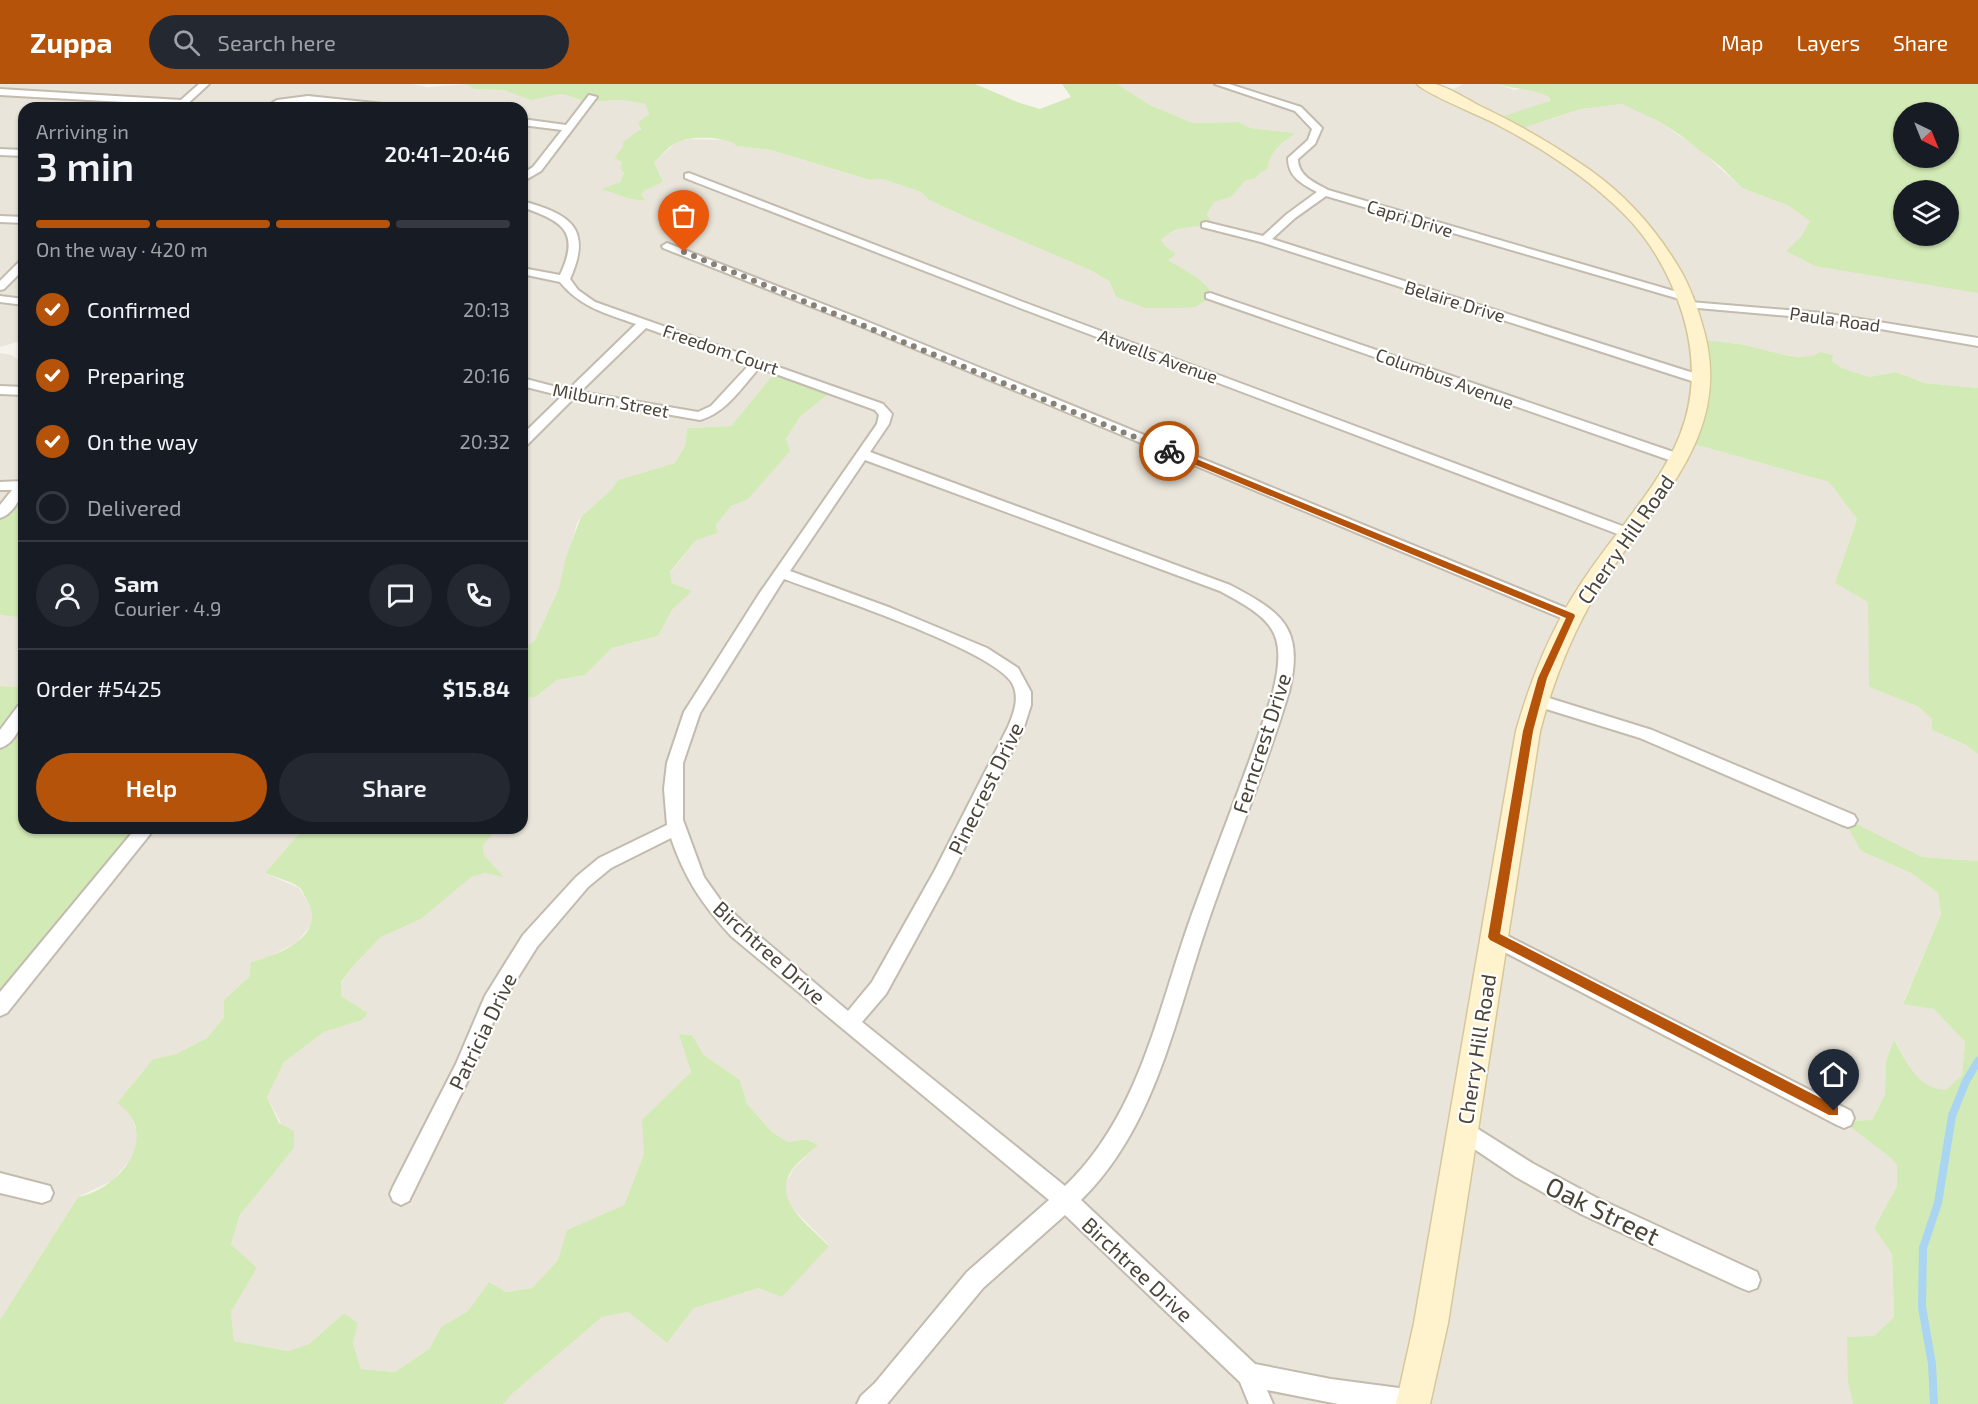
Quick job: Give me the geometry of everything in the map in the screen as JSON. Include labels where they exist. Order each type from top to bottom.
[{"type":"main road","name":"Cherry Hill Road","points":[[1414,1403],[1431,1323],[1528,731],[1536,700],[1560,636],[1571,616],[1648,508],[1690,440],[1698,414],[1703,363],[1689,301],[1669,261],[1644,227],[1602,186],[1565,157],[1534,138],[1424,84]]},
{"type":"street","points":[[184,102],[204,84]]},
{"type":"street","name":"Capri Drive","points":[[1220,84],[1298,109],[1308,118],[1317,128],[1316,134],[1313,141],[1293,159],[1293,168],[1302,179],[1324,192],[1689,301]]},
{"type":"street","points":[[0,92],[139,102]]},
{"type":"street","points":[[528,175],[537,169],[592,97]]},
{"type":"street","points":[[286,102],[308,99],[336,102]]},
{"type":"street","points":[[528,123],[568,128]]},
{"type":"street","points":[[0,152],[18,153]]},
{"type":"street","name":"Atwells Avenue","points":[[689,176],[1019,304],[1628,533]]},
{"type":"street","points":[[1265,240],[1291,216],[1324,192]]},
{"type":"street","points":[[528,206],[553,216],[572,231],[577,251],[564,279],[528,272]]},
{"type":"street","points":[[0,219],[18,220]]},
{"type":"street","name":"Belaire Drive","points":[[1206,225],[1265,240],[1702,380]]},
{"type":"street","points":[[667,246],[857,321],[1571,616]]},
{"type":"street","points":[[0,287],[18,268]]},
{"type":"street","name":"Freedom Court","points":[[564,279],[574,292],[591,304],[879,406],[884,411]]},
{"type":"street","name":"Columbus Avenue","points":[[1210,296],[1680,459]]},
{"type":"street","points":[[0,299],[18,301]]},
{"type":"street","name":"Paula Road","points":[[1689,301],[1823,316],[1978,342]]},
{"type":"street","points":[[528,436],[645,322]]},
{"type":"street","name":"Milburn Street","points":[[528,384],[570,394],[700,416],[715,409],[758,362]]},
{"type":"street","points":[[0,390],[18,391]]},
{"type":"street","name":"Birchtree Drive","points":[[884,411],[887,418],[781,573],[692,712],[675,763],[673,789],[676,828],[698,881],[716,906],[781,967],[1010,1153],[1105,1236],[1249,1374],[1261,1404]]},
{"type":"street","name":"Ferncrest Drive","points":[[862,454],[1225,588],[1254,604],[1277,622],[1287,647],[1288,665],[1269,727],[1153,1063],[1137,1100],[1106,1156],[1064,1202],[988,1267],[956,1301],[883,1391],[869,1404]]},
{"type":"street","points":[[0,486],[18,485]]},
{"type":"street","points":[[0,514],[18,492]]},
{"type":"street","name":"Pinecrest Drive","points":[[781,573],[884,610],[978,650],[1004,664],[1013,673],[1020,684],[1025,701],[1016,727],[942,875],[879,988],[850,1023]]},
{"type":"street","points":[[1536,700],[1646,734],[1848,820]]},
{"type":"street","points":[[0,742],[18,718]]},
{"type":"street","name":"Patricia Drive","points":[[401,1194],[464,1068],[492,1002],[530,942],[582,882],[605,863],[676,828]]},
{"type":"street","points":[[0,1007],[70,917],[142,834]]},
{"type":"street","points":[[1494,937],[1844,1118]]},
{"type":"street","name":"Oak Street","points":[[1462,1129],[1524,1170],[1589,1206],[1749,1280]]},
{"type":"street","points":[[0,1183],[42,1193]]},
{"type":"street","name":"Birchtree Drive","points":[[1249,1374],[1293,1385],[1355,1396],[1414,1403]]},
{"type":"shaded area","points":[[0,84],[412,84],[428,87],[466,84],[474,89],[504,90],[536,99],[562,94],[588,102],[622,100],[645,104],[649,114],[638,122],[641,128],[614,158],[622,162],[624,173],[620,182],[604,189],[630,199],[645,201],[641,195],[644,191],[663,182],[654,162],[677,142],[690,139],[727,140],[737,146],[771,150],[868,180],[883,179],[921,192],[929,200],[968,218],[1090,270],[1109,281],[1116,297],[1145,308],[1176,308],[1211,291],[1194,276],[1168,260],[1161,240],[1165,235],[1188,226],[1211,226],[1207,214],[1214,202],[1231,197],[1245,181],[1256,178],[1268,169],[1271,154],[1294,133],[1251,128],[1238,122],[1193,123],[1150,105],[1117,84],[1423,84],[1454,89],[1463,84],[1498,84],[1514,90],[1525,88],[1541,92],[1550,97],[1545,121],[1581,109],[1622,104],[1636,109],[1699,149],[1742,188],[1789,206],[1811,221],[1801,237],[1978,293],[1978,388],[1925,383],[1896,372],[1869,377],[1816,356],[1770,353],[1739,344],[1701,340],[1690,443],[1829,482],[1857,519],[1835,583],[1869,602],[1869,687],[1919,707],[1932,719],[1932,730],[1966,745],[1978,754],[1978,861],[1922,857],[1853,822],[1861,851],[1911,873],[1938,893],[1941,914],[1903,1003],[1934,1009],[1965,1042],[1962,1075],[1947,1090],[1934,1090],[1916,1078],[1895,1041],[1886,1061],[1885,1094],[1872,1120],[1844,1121],[1891,1158],[1897,1166],[1897,1186],[1874,1228],[1892,1254],[1894,1317],[1874,1336],[1848,1383],[1853,1404],[503,1404],[602,1317],[628,1312],[667,1343],[694,1308],[759,1288],[829,1245],[788,1204],[784,1187],[794,1168],[818,1145],[806,1139],[788,1142],[772,1132],[747,1104],[740,1080],[704,1055],[692,1035],[680,1034],[691,1072],[643,1120],[644,1154],[624,1205],[568,1230],[558,1260],[532,1288],[506,1292],[489,1282],[468,1311],[441,1327],[429,1349],[395,1372],[361,1369],[353,1343],[358,1323],[344,1313],[309,1344],[288,1351],[234,1341],[231,1312],[257,1268],[231,1244],[240,1215],[294,1148],[267,1097],[284,1062],[324,1032],[362,1020],[368,1013],[341,996],[341,983],[355,964],[381,937],[421,919],[471,876],[485,873],[503,876],[484,855],[483,845],[493,834],[528,834],[528,698],[534,698],[557,680],[585,675],[612,648],[658,636],[672,610],[691,591],[672,583],[670,573],[696,540],[718,533],[716,525],[720,519],[731,506],[747,500],[800,417],[833,390],[776,371],[731,426],[687,428],[685,446],[675,463],[618,480],[611,490],[577,523],[559,588],[535,640],[528,645],[528,102],[18,102],[18,342],[0,347]]},
{"type":"shaded area","points":[[0,353],[12,355],[18,360],[18,496],[0,513]]},
{"type":"shaded area","points":[[0,615],[18,617],[18,687],[0,686]]},
{"type":"shaded area","points":[[142,834],[299,834],[265,873],[299,888],[313,910],[312,924],[297,942],[269,957],[251,962],[249,977],[224,1000],[224,1017],[207,1038],[176,1054],[153,1059],[117,1103],[129,1111],[138,1135],[136,1153],[112,1181],[78,1197],[0,1320],[0,1009]]},
{"type":"green space","points":[[466,84],[975,84],[1040,109],[1071,97],[1062,84],[1117,84],[1150,105],[1193,123],[1238,122],[1251,128],[1295,133],[1273,153],[1268,169],[1256,178],[1245,181],[1231,197],[1214,202],[1207,214],[1212,226],[1178,229],[1161,240],[1176,254],[1168,260],[1200,280],[1213,296],[1195,307],[1145,308],[1116,297],[1109,281],[1090,270],[929,200],[921,192],[883,179],[869,180],[771,150],[736,146],[734,143],[721,139],[689,139],[673,145],[654,162],[663,182],[644,191],[641,195],[646,201],[630,199],[602,189],[620,182],[624,173],[620,168],[622,162],[614,158],[623,147],[623,142],[641,129],[638,122],[649,114],[645,104],[622,100],[588,102],[562,94],[531,100],[504,90],[474,89]]},
{"type":"green space","points":[[1498,84],[1978,84],[1978,293],[1815,266],[1786,251],[1801,237],[1810,221],[1789,206],[1742,188],[1721,167],[1680,135],[1658,121],[1622,104],[1581,109],[1519,129],[1498,118],[1550,101],[1549,97],[1537,92]]},
{"type":"green space","points":[[1701,340],[1739,344],[1793,356],[1813,356],[1820,352],[1833,355],[1832,361],[1842,368],[1869,377],[1896,372],[1925,383],[1978,388],[1978,754],[1966,745],[1932,730],[1932,719],[1919,707],[1869,687],[1868,602],[1835,583],[1857,519],[1829,482],[1690,443]]},
{"type":"green space","points":[[776,371],[833,390],[800,417],[786,439],[790,451],[747,500],[731,506],[716,525],[718,533],[696,540],[670,572],[672,583],[692,591],[672,610],[658,636],[612,648],[585,675],[557,680],[534,698],[528,698],[528,645],[535,640],[559,588],[566,557],[581,517],[611,490],[618,480],[675,463],[685,446],[687,428],[731,426]]},
{"type":"green space","points":[[18,496],[18,617],[0,615],[0,514]]},
{"type":"green space","points":[[0,686],[18,687],[18,718],[13,725],[18,725],[18,834],[142,834],[0,1009]]},
{"type":"green space","points":[[1844,820],[1853,822],[1922,857],[1978,861],[1978,1404],[1853,1404],[1848,1383],[1847,1337],[1874,1336],[1894,1317],[1892,1254],[1874,1228],[1897,1186],[1897,1166],[1891,1158],[1843,1121],[1872,1120],[1885,1094],[1886,1061],[1894,1040],[1920,1080],[1936,1089],[1946,1090],[1962,1075],[1965,1042],[1934,1009],[1903,1004],[1941,914],[1938,893],[1911,873],[1861,851]]},
{"type":"green space","points":[[299,834],[493,834],[483,845],[484,855],[504,877],[485,873],[471,877],[421,919],[381,937],[341,982],[341,996],[368,1013],[362,1020],[324,1032],[284,1062],[267,1097],[279,1123],[294,1131],[294,1148],[240,1215],[231,1244],[257,1268],[231,1312],[234,1341],[288,1351],[309,1344],[344,1313],[358,1323],[353,1343],[361,1369],[395,1372],[429,1349],[441,1327],[468,1311],[489,1282],[506,1292],[532,1288],[558,1260],[567,1230],[624,1205],[644,1154],[642,1120],[691,1072],[679,1034],[692,1035],[704,1055],[740,1080],[747,1104],[772,1132],[788,1142],[806,1139],[818,1145],[794,1167],[787,1179],[786,1190],[794,1210],[829,1246],[782,1297],[759,1288],[694,1308],[667,1343],[628,1312],[602,1317],[503,1404],[0,1404],[0,1320],[78,1197],[94,1192],[121,1172],[136,1144],[136,1130],[130,1116],[117,1103],[153,1059],[176,1054],[207,1038],[224,1017],[224,1000],[249,977],[251,962],[287,949],[306,933],[311,923],[312,912],[300,888],[265,873]]},
{"type":"waterway","points":[[1934,1404],[1932,1364],[1922,1307],[1923,1248],[1938,1203],[1952,1116],[1966,1081],[1978,1061]]},
{"type":"way so far","points":[[684,252],[857,321],[1169,451]]},
{"type":"route","points":[[1169,451],[1571,616],[1543,678],[1528,731],[1494,937],[1834,1111]]}]
